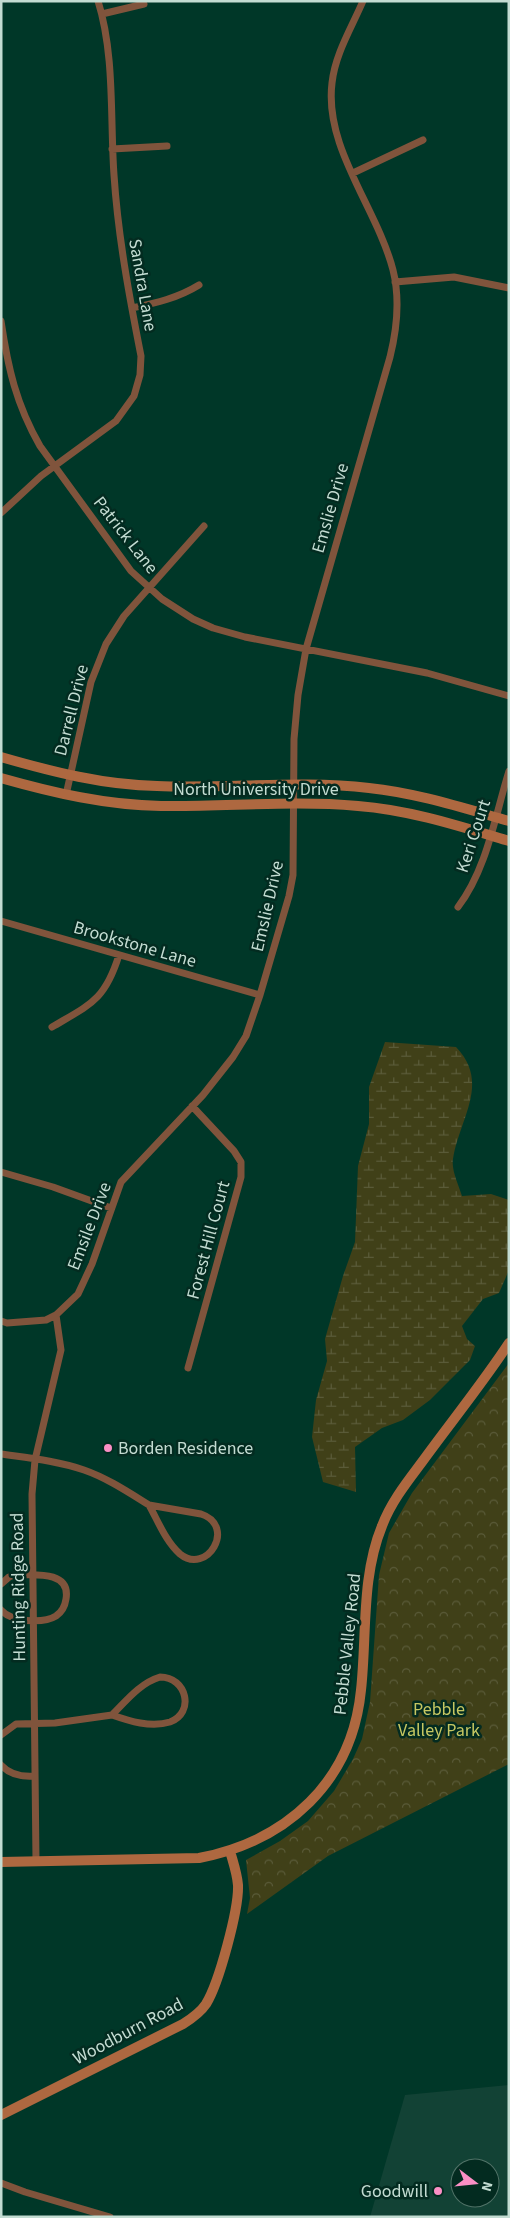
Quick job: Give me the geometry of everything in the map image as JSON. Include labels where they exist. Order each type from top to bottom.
[{"type":"street","name":"Sandra Lane","points":[[1,513],[26,488],[116,420],[134,396],[141,365],[119,231],[112,149],[108,56],[102,14],[98,1]]},
{"type":"street","name":"Emslie Drive","points":[[246,1036],[260,995],[293,875],[294,739],[298,695],[306,649],[392,351],[397,319],[395,282],[388,255],[340,146],[334,124],[331,95],[332,81],[339,54],[364,1]]},
{"type":"street","points":[[102,14],[144,4]]},
{"type":"street","points":[[353,173],[423,140]]},
{"type":"street","points":[[112,149],[167,146]]},
{"type":"street","points":[[395,282],[454,277],[509,288]]},
{"type":"street","points":[[132,308],[160,302],[186,293],[199,285]]},
{"type":"street","name":"Patrick Lane","points":[[1,321],[7,364],[22,414],[40,446],[55,467],[124,562],[149,589],[179,611],[213,628],[245,637],[427,672],[509,696]]},
{"type":"street","name":"Darrell Drive","points":[[66,795],[91,682],[101,655],[121,621],[204,526]]},
{"type":"street","name":"North University Drive","points":[[2,760],[120,784],[370,788],[427,798],[509,821]]},
{"type":"street","name":"Keri Court","points":[[458,907],[474,882],[509,771]]},
{"type":"street","name":"North University Drive","points":[[1,778],[101,802],[160,806],[293,804],[386,809],[428,817],[509,841]]},
{"type":"street","name":"Brookstone Lane","points":[[1,921],[260,995]]},
{"type":"street","points":[[52,1027],[88,1006],[99,996],[110,980],[119,955]]},
{"type":"street","name":"Emsile Drive","points":[[1,1321],[7,1323],[46,1320],[56,1315],[78,1294],[92,1264],[121,1182],[192,1106],[233,1057],[246,1036]]},
{"type":"street","name":"Forest Hill Court","points":[[188,1368],[241,1177],[241,1162],[234,1151],[192,1106]]},
{"type":"street","points":[[1,1172],[53,1187],[112,1208]]},
{"type":"street","name":"Hunting Ridge Road","points":[[36,1861],[32,1503],[36,1460],[61,1350],[56,1315]]},
{"type":"street","name":"Pebble Valley Road","points":[[1,1862],[183,1859],[230,1851],[258,1840],[284,1824],[303,1809],[332,1775],[349,1742],[359,1707],[369,1577],[372,1558],[382,1525],[397,1497],[509,1343]]},
{"type":"street","points":[[1,1454],[86,1470],[149,1505],[200,1514],[208,1518],[217,1530],[217,1541],[214,1548],[206,1556],[197,1559],[181,1554],[165,1534],[149,1505]]},
{"type":"street","points":[[1,1584],[9,1577],[32,1575],[56,1577],[62,1584],[67,1597],[63,1610],[50,1619],[12,1619],[1,1610]]},
{"type":"street","points":[[1,1734],[16,1724],[80,1721],[112,1715],[139,1723],[170,1722],[182,1710],[184,1693],[177,1682],[160,1677],[151,1680],[129,1697],[112,1715]]},
{"type":"street","points":[[1,1765],[17,1775],[35,1776]]},
{"type":"street","name":"Woodburn Road","points":[[1,2115],[183,2024],[204,2006],[214,1986],[234,1918],[238,1886],[230,1851]]},
{"type":"street","points":[[1,2183],[110,2217]]},
{"type":"shaded area","points":[[509,2085],[509,2217],[370,2217],[405,2095]]},
{"type":"green space","points":[[385,1042],[456,1047],[466,1061],[471,1074],[472,1088],[470,1102],[456,1144],[453,1168],[462,1196],[491,1194],[509,1200],[509,1270],[499,1293],[483,1299],[462,1326],[467,1339],[475,1346],[470,1360],[430,1400],[403,1420],[382,1428],[355,1447],[356,1492],[323,1482],[312,1437],[316,1400],[327,1361],[325,1339],[355,1242],[358,1166],[369,1124],[369,1087]]},
{"type":"green space","name":"Pebble Valley Park","points":[[509,1363],[509,1764],[328,1856],[247,1914],[250,1898],[246,1860],[280,1841],[308,1821],[334,1791],[353,1759],[362,1739],[370,1702],[379,1575],[389,1533],[412,1493]]},
{"type":"place","name":"Borden Residence","points":[[108,1448]]},
{"type":"place","name":"Goodwill","points":[[438,2191]]}]
